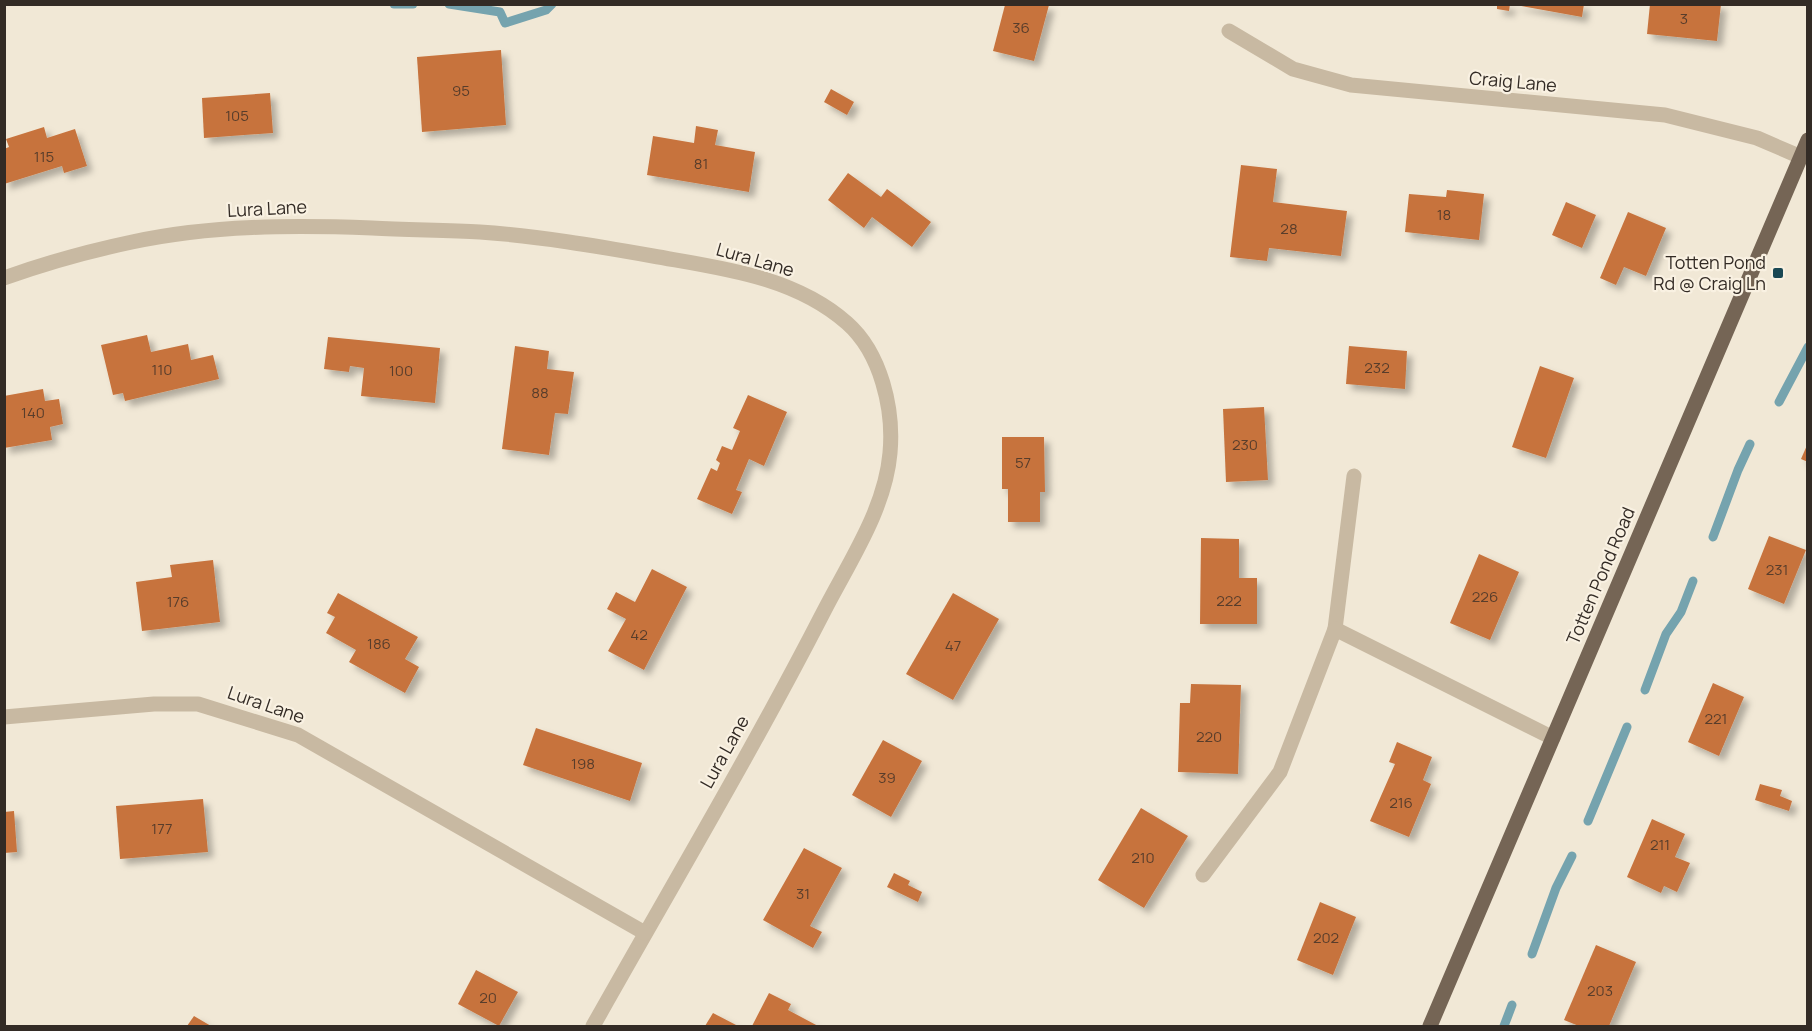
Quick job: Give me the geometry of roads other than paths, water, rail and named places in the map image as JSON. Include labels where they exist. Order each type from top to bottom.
[{"type":"main road","name":"Totten Pond Road","points":[[1430,1026],[1808,141]]},
{"type":"street","name":"Craig Lane","points":[[1229,31],[1293,69],[1351,85],[1665,115],[1757,138],[1801,157]]},
{"type":"street","name":"Lura Lane","points":[[4,278],[135,241],[203,232],[294,225],[482,232],[578,243],[710,266],[779,283],[815,301],[849,324],[874,361],[889,403],[890,454],[877,508],[795,668],[593,1026]]},
{"type":"street","points":[[1203,875],[1280,772],[1335,629],[1354,476]]},
{"type":"street","points":[[1335,629],[1553,738]]},
{"type":"street","name":"Lura Lane","points":[[4,717],[154,704],[198,704],[288,731],[444,817],[645,933]]},
{"type":"waterway","points":[[394,4],[413,4]]},
{"type":"waterway","points":[[449,4],[500,12],[505,23],[546,10],[552,4]]},
{"type":"waterway","points":[[1779,402],[1808,347]]},
{"type":"waterway","points":[[1713,537],[1750,444]]},
{"type":"waterway","points":[[1645,690],[1666,634],[1681,612],[1693,581]]},
{"type":"waterway","points":[[1588,821],[1627,727]]},
{"type":"waterway","points":[[1532,954],[1556,888],[1572,856]]},
{"type":"waterway","points":[[1504,1026],[1512,1005]]},
{"type":"place","name":"Totten Pond Rd @ Craig Ln","points":[[1778,273]]}]
